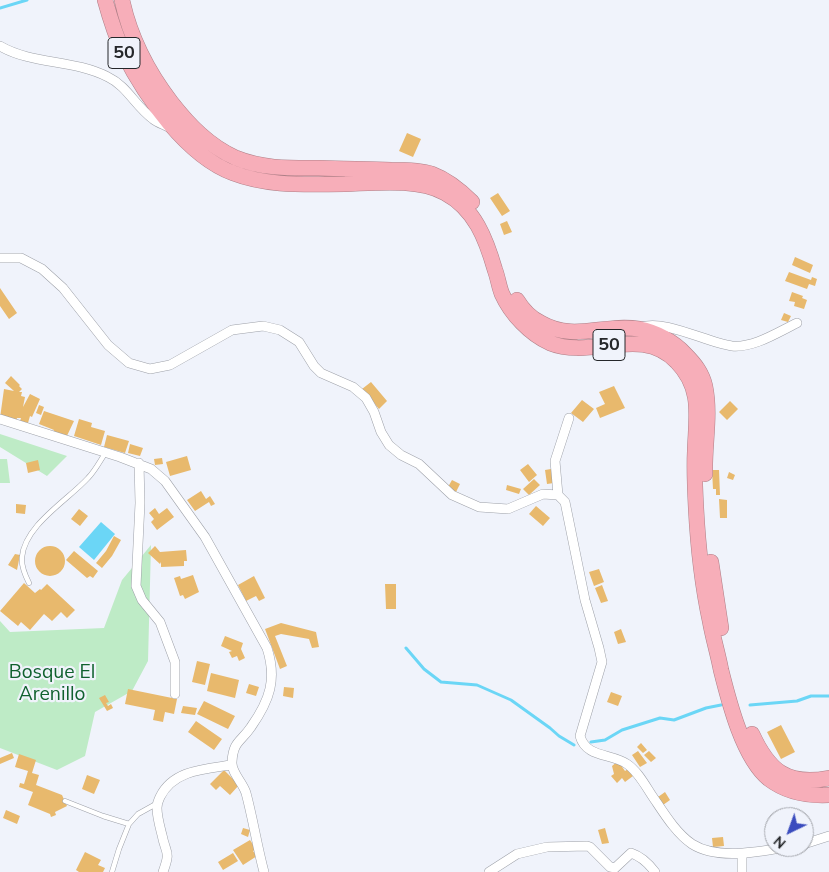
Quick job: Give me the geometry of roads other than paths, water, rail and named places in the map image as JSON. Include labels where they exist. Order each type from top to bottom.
[{"type":"highway","name":"50","points":[[106,0],[122,51],[136,77],[214,146],[237,158],[275,168],[430,173],[457,188],[472,202],[486,221],[498,243],[513,293],[519,304],[532,318],[554,330],[565,332],[638,328],[654,333],[682,350],[701,373],[705,386],[708,426],[705,458],[706,497],[712,567],[727,659],[747,722],[759,750],[773,767],[787,777],[802,781],[829,778]]},
{"type":"highway","name":"50","points":[[122,0],[131,31],[159,98],[178,132],[195,149],[214,163],[231,173],[280,184],[393,182],[430,187],[445,193],[460,203],[479,225],[488,245],[506,301],[522,323],[538,336],[552,343],[582,347],[628,342],[644,343],[660,349],[674,358],[686,373],[694,388],[697,404],[694,454],[696,510],[704,591],[726,692],[737,725],[754,762],[769,779],[788,789],[805,794],[829,795]]},
{"type":"street","points":[[0,46],[20,55],[69,63],[110,78],[126,90],[153,120],[178,132]]},
{"type":"street","points":[[0,258],[20,258],[42,269],[63,288],[108,345],[129,364],[150,369],[170,365],[232,330],[263,326],[280,330],[299,342],[314,366],[321,373],[353,387],[366,398],[388,444],[401,455],[419,464],[452,495],[479,507],[508,509],[543,494],[558,495]]},
{"type":"street","points":[[638,328],[656,325],[732,346],[767,338],[797,323]]},
{"type":"street","points":[[569,418],[555,461],[558,495],[565,502],[585,600],[602,662],[580,736],[582,743],[591,751],[626,763],[635,771],[675,828],[691,843],[700,848],[742,854],[764,850]]},
{"type":"street","points":[[0,419],[106,452],[151,469],[165,481],[205,537],[267,648],[272,664],[270,693],[265,706],[234,747],[231,765],[245,791],[264,872]]},
{"type":"street","points":[[139,463],[140,503],[136,586],[142,600],[160,622],[175,662],[175,694]]},
{"type":"street","points":[[163,872],[169,856],[162,837],[157,803],[163,791],[168,785],[184,774],[196,770],[231,765]]},
{"type":"street","points":[[814,841],[829,836]]},
{"type":"street","points":[[489,872],[517,854],[547,847],[587,846],[610,867],[615,868],[631,853],[646,862],[655,872]]},
{"type":"street","points":[[742,854],[742,872]]},
{"type":"lane","points":[[29,583],[21,559],[27,542],[46,516],[89,478],[106,452]]},
{"type":"lane","points":[[65,801],[129,824]]},
{"type":"lane","points":[[112,872],[118,849],[129,824],[138,814],[157,803]]},
{"type":"water","points":[[101,522],[115,534],[94,560],[79,547]]},
{"type":"waterway","points":[[0,8],[27,0]]},
{"type":"waterway","points":[[406,648],[424,669],[441,682],[477,685],[511,700],[574,745]]},
{"type":"waterway","points":[[750,705],[797,701],[811,696],[829,696]]},
{"type":"waterway","points":[[591,742],[605,740],[622,730],[660,718],[674,720],[706,708],[721,705]]},
{"type":"park label","name":"Bosque El Arenillo","points":[[52,683]]}]
